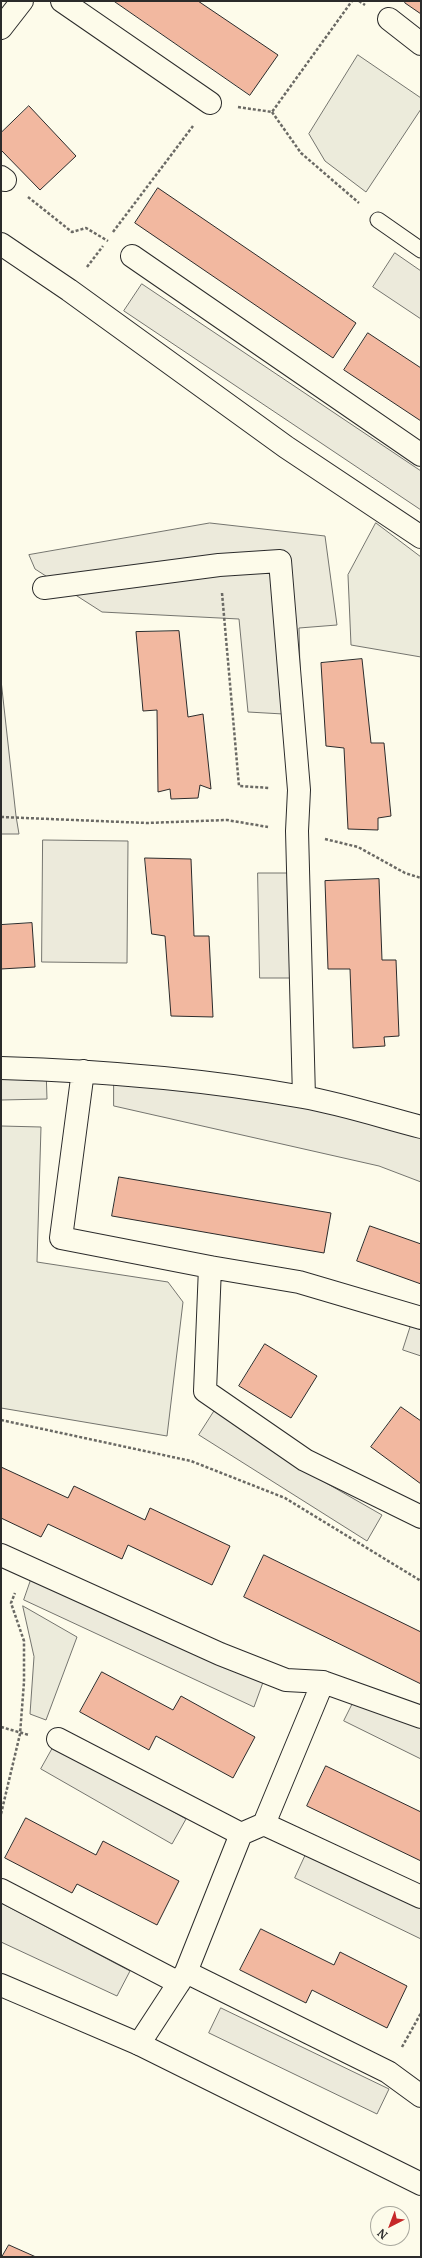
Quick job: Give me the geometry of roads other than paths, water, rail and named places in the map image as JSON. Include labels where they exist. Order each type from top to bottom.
[{"type":"street","points":[[1,28],[22,1]]},
{"type":"street","points":[[62,1],[210,103]]},
{"type":"street","points":[[389,19],[421,44]]},
{"type":"street","points":[[1,244],[69,290],[286,447],[421,536]]},
{"type":"street","points":[[132,256],[421,454]]},
{"type":"street","points":[[44,588],[220,565],[280,561],[299,790],[297,831],[304,1097]]},
{"type":"street","points":[[1,1068],[83,1071],[183,1079],[304,1097],[421,1127]]},
{"type":"street","points":[[83,1071],[61,1238],[210,1267],[299,1282],[421,1318]]},
{"type":"street","points":[[210,1267],[205,1391],[305,1460],[421,1517]]},
{"type":"street","points":[[1,1555],[220,1654],[286,1680],[323,1682],[421,1717]]},
{"type":"street","points":[[140,2044],[182,1978],[241,1834],[264,1824],[323,1682]]},
{"type":"street","points":[[58,1739],[241,1834]]},
{"type":"street","points":[[264,1824],[421,1897]]},
{"type":"street","points":[[1,1890],[182,1978],[388,2072],[421,2096]]},
{"type":"street","points":[[1,1985],[140,2044],[421,2184]]},
{"type":"lane","points":[[378,220],[421,250]]}]
